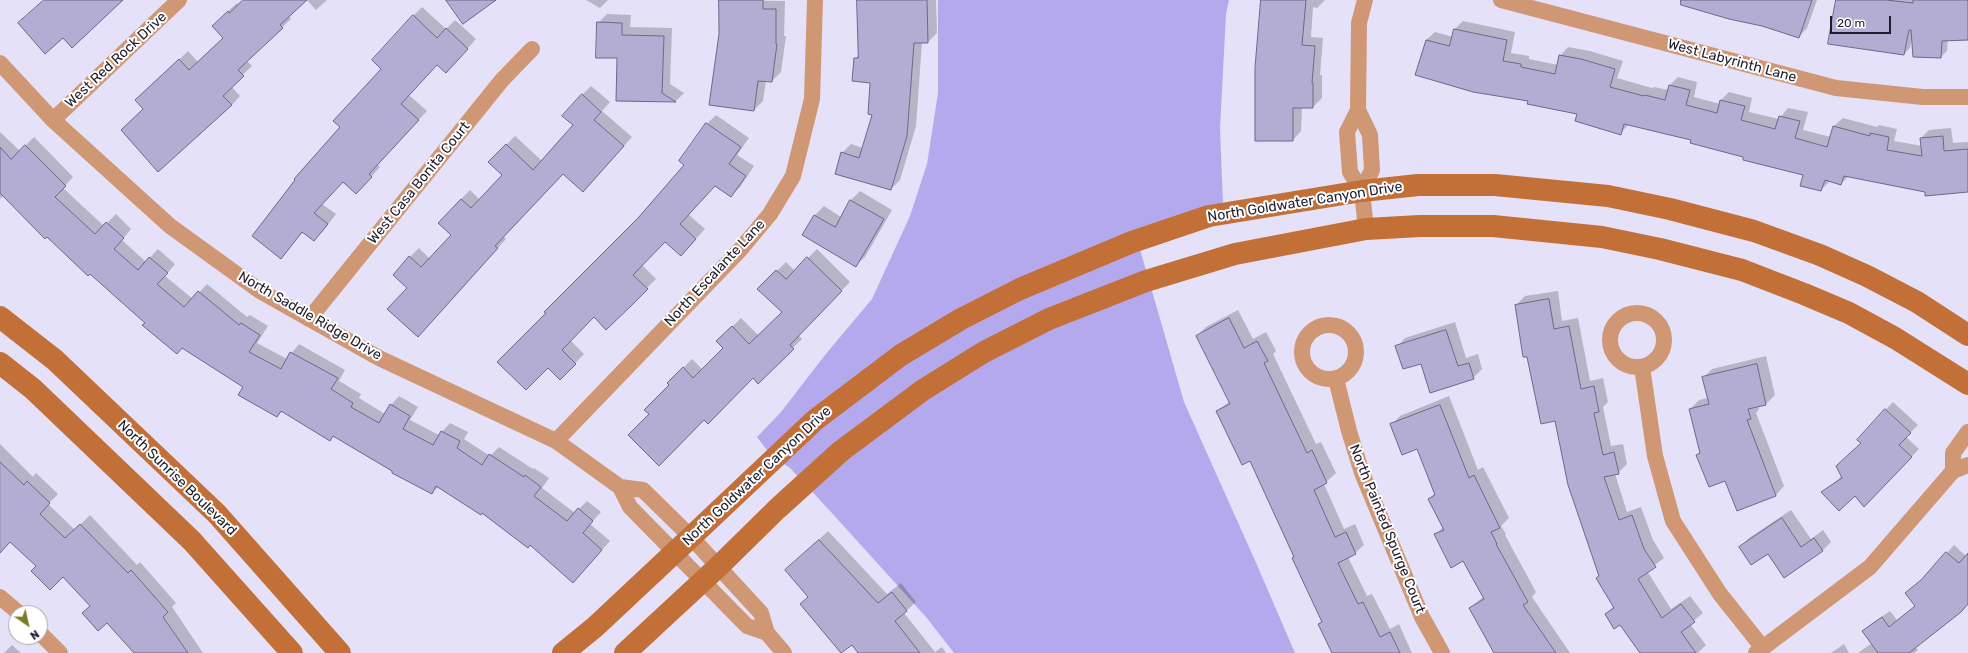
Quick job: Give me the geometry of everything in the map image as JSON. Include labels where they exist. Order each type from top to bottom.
[{"type":"street","name":"West Red Rock Drive","points":[[53,120],[179,0]]},
{"type":"street","name":"North Escalante Lane","points":[[556,441],[740,250],[770,214],[793,176],[812,99],[815,0]]},
{"type":"street","points":[[1365,0],[1360,24],[1358,110],[1347,132],[1350,172],[1362,191],[1366,229]]},
{"type":"street","name":"West Labyrinth Lane","points":[[1501,0],[1836,88],[1923,97],[1968,97]]},
{"type":"street","name":"West Casa Bonita Court","points":[[309,319],[502,80],[532,49]]},
{"type":"street","name":"North Saddle Ridge Drive","points":[[0,63],[53,120],[170,226],[260,291],[379,358],[556,441],[620,487],[630,507],[675,552],[711,573],[761,613],[767,633],[784,653]]},
{"type":"street","points":[[1358,110],[1370,135],[1372,170],[1362,191]]},
{"type":"street","name":"North Goldwater Canyon Drive","points":[[563,653],[595,627],[815,420],[901,355],[967,316],[1020,289],[1132,242],[1209,216],[1362,191],[1418,185],[1495,185],[1608,196],[1670,208],[1754,231],[1820,255],[1867,276],[1917,302],[1968,335]]},
{"type":"street","points":[[625,653],[777,509],[841,451],[923,390],[984,352],[1048,319],[1146,281],[1235,254],[1366,229],[1420,226],[1493,226],[1602,237],[1660,249],[1742,270],[1804,294],[1849,313],[1895,338],[1968,384]]},
{"type":"street","name":"North Sunrise Boulevard","points":[[0,317],[55,360],[217,514],[340,653]]},
{"type":"street","points":[[0,363],[33,389],[192,541],[292,653]]},
{"type":"street","points":[[1642,367],[1654,456],[1673,521],[1720,594],[1760,650],[1870,567],[1961,468],[1953,453],[1968,432]]},
{"type":"street","name":"North Painted Spurge Court","points":[[1336,379],[1349,431],[1362,473],[1422,617],[1442,653]]},
{"type":"street","name":"North Saddle Ridge Drive","points":[[620,487],[642,490],[691,537],[711,573]]},
{"type":"street","points":[[0,597],[10,605]]},
{"type":"street","points":[[48,642],[60,653]]},
{"type":"shaded area","points":[[938,0],[1229,0],[1226,14],[1220,128],[1223,205],[1135,232],[1184,402],[1295,653],[954,653],[926,617],[831,512],[790,468],[770,454],[757,437],[781,412],[825,355],[872,299],[910,216],[927,164],[938,93]]},
{"type":"building","points":[[44,0],[123,0],[72,48],[63,38],[45,54],[18,23]]},
{"type":"building","points":[[243,0],[307,0],[280,25],[283,28],[238,70],[244,76],[223,96],[232,105],[158,172],[121,130],[143,109],[135,100],[179,59],[189,70],[223,38],[212,26],[228,11],[229,13]]},
{"type":"building","points":[[446,0],[496,0],[463,24]]},
{"type":"building","points":[[719,0],[763,0],[763,9],[776,9],[777,44],[772,82],[758,81],[754,111],[709,105],[719,34]]},
{"type":"building","points":[[857,0],[927,0],[928,43],[914,43],[907,136],[891,190],[835,174],[841,152],[859,158],[872,115],[868,114],[870,83],[852,81],[854,58],[858,58]]},
{"type":"building","points":[[1261,0],[1306,0],[1302,45],[1315,46],[1312,83],[1313,108],[1293,108],[1293,141],[1255,141],[1255,68]]},
{"type":"building","points":[[1681,0],[1812,0],[1799,38],[1762,26],[1729,19],[1681,5]]},
{"type":"building","points":[[1836,0],[1886,0],[1913,3],[1913,0],[1968,0],[1968,40],[1942,41],[1941,58],[1913,57],[1911,30],[1909,30],[1904,55],[1828,44]]},
{"type":"building","points":[[413,15],[437,38],[446,28],[468,49],[446,73],[437,65],[401,104],[419,120],[369,174],[372,177],[356,194],[343,182],[314,213],[328,224],[314,241],[302,232],[281,259],[252,236],[295,180],[294,179],[340,127],[333,121],[381,69],[372,60]]},
{"type":"building","points":[[597,22],[622,23],[622,35],[664,36],[662,93],[676,102],[616,101],[617,58],[596,58]]},
{"type":"building","points":[[1454,29],[1507,40],[1503,61],[1521,64],[1521,67],[1555,74],[1559,55],[1581,59],[1615,69],[1610,87],[1665,100],[1669,85],[1690,90],[1686,105],[1717,113],[1720,100],[1745,106],[1741,120],[1775,129],[1779,116],[1800,121],[1795,138],[1827,147],[1833,126],[1870,136],[1870,133],[1889,137],[1887,150],[1922,156],[1920,138],[1943,136],[1944,151],[1968,149],[1968,192],[1925,196],[1925,192],[1844,176],[1841,185],[1825,180],[1821,191],[1800,186],[1803,175],[1743,160],[1743,157],[1690,143],[1691,140],[1624,124],[1621,135],[1575,121],[1577,114],[1527,104],[1528,101],[1473,92],[1415,75],[1426,40],[1449,46]]},
{"type":"building","points":[[582,94],[601,112],[594,120],[624,146],[583,192],[563,174],[495,246],[498,248],[418,337],[387,309],[407,288],[393,275],[409,256],[421,267],[451,235],[438,223],[461,199],[471,208],[502,175],[488,162],[506,144],[533,170],[573,125],[562,116]]},
{"type":"building","points":[[706,123],[741,147],[729,164],[746,176],[731,197],[715,186],[680,224],[696,239],[681,256],[665,242],[633,275],[648,289],[606,330],[594,317],[562,350],[576,364],[560,380],[548,368],[526,390],[497,362],[546,313],[544,312],[638,218],[684,165],[679,161]]},
{"type":"building","points":[[25,145],[66,186],[55,197],[95,234],[106,222],[124,238],[114,249],[138,270],[149,257],[168,273],[157,284],[184,307],[198,291],[239,325],[241,323],[260,335],[249,352],[281,369],[290,352],[338,378],[331,389],[353,403],[351,407],[379,423],[390,404],[410,416],[403,429],[433,445],[441,431],[460,441],[457,448],[482,465],[489,454],[524,477],[525,475],[541,487],[534,496],[567,521],[578,508],[593,521],[583,533],[602,550],[573,583],[530,545],[528,548],[482,513],[481,515],[436,486],[432,494],[392,473],[392,471],[333,436],[330,441],[281,411],[277,417],[238,395],[243,387],[182,348],[177,354],[142,325],[145,323],[90,274],[88,276],[47,237],[45,239],[0,193],[0,147],[11,159]]},
{"type":"building","points":[[850,200],[884,219],[856,267],[802,235],[814,215],[835,227]]},
{"type":"building","points":[[807,257],[842,291],[790,345],[794,349],[758,384],[753,378],[708,424],[704,420],[659,466],[628,435],[649,414],[644,410],[669,385],[667,383],[683,367],[693,378],[723,348],[716,341],[732,326],[749,344],[782,312],[757,289],[776,270],[786,279]]},
{"type":"building","points":[[1549,299],[1554,329],[1569,326],[1581,389],[1594,386],[1599,412],[1594,413],[1603,455],[1614,452],[1619,474],[1604,477],[1619,520],[1632,515],[1644,549],[1656,567],[1638,579],[1662,618],[1681,604],[1695,622],[1681,632],[1696,653],[1640,653],[1620,625],[1614,629],[1605,614],[1614,608],[1596,578],[1599,576],[1568,485],[1555,421],[1541,424],[1527,357],[1523,357],[1515,305]]},
{"type":"building","points":[[1229,318],[1244,348],[1257,341],[1268,361],[1264,363],[1307,453],[1312,450],[1327,483],[1314,490],[1335,537],[1346,532],[1356,554],[1338,563],[1358,604],[1363,602],[1380,637],[1390,632],[1400,653],[1332,653],[1318,624],[1322,622],[1292,558],[1294,557],[1250,461],[1242,465],[1216,411],[1230,404],[1196,336]]},
{"type":"building","points":[[1446,330],[1458,366],[1469,363],[1474,379],[1430,393],[1421,364],[1403,369],[1395,346]]},
{"type":"building","points":[[1757,364],[1766,405],[1748,409],[1751,419],[1747,420],[1776,496],[1737,511],[1725,481],[1709,487],[1696,455],[1700,453],[1689,409],[1709,404],[1702,377]]},
{"type":"building","points":[[1440,405],[1469,478],[1474,475],[1500,528],[1491,532],[1528,602],[1523,605],[1556,653],[1494,653],[1469,608],[1484,599],[1463,561],[1451,568],[1434,534],[1444,530],[1428,499],[1435,495],[1417,449],[1402,455],[1390,424]]},
{"type":"building","points":[[1885,409],[1911,433],[1899,445],[1912,457],[1864,507],[1855,496],[1839,511],[1821,492],[1842,478],[1836,466],[1861,443],[1857,440]]},
{"type":"building","points":[[0,462],[24,485],[27,481],[50,503],[40,514],[65,538],[80,524],[128,573],[131,570],[168,612],[163,617],[188,653],[134,653],[107,623],[98,631],[82,613],[90,606],[63,577],[50,590],[31,571],[36,566],[10,542],[0,553]]},
{"type":"building","points":[[1782,518],[1801,547],[1814,538],[1823,551],[1784,578],[1768,554],[1751,565],[1739,547]]},
{"type":"building","points":[[819,540],[878,603],[892,592],[907,611],[895,621],[920,653],[858,653],[852,645],[841,653],[800,604],[808,597],[785,570]]},
{"type":"building","points":[[1946,552],[1959,563],[1968,553],[1968,604],[1961,612],[1909,653],[1878,653],[1862,631],[1882,617],[1889,627],[1915,606],[1905,593],[1921,580]]}]
